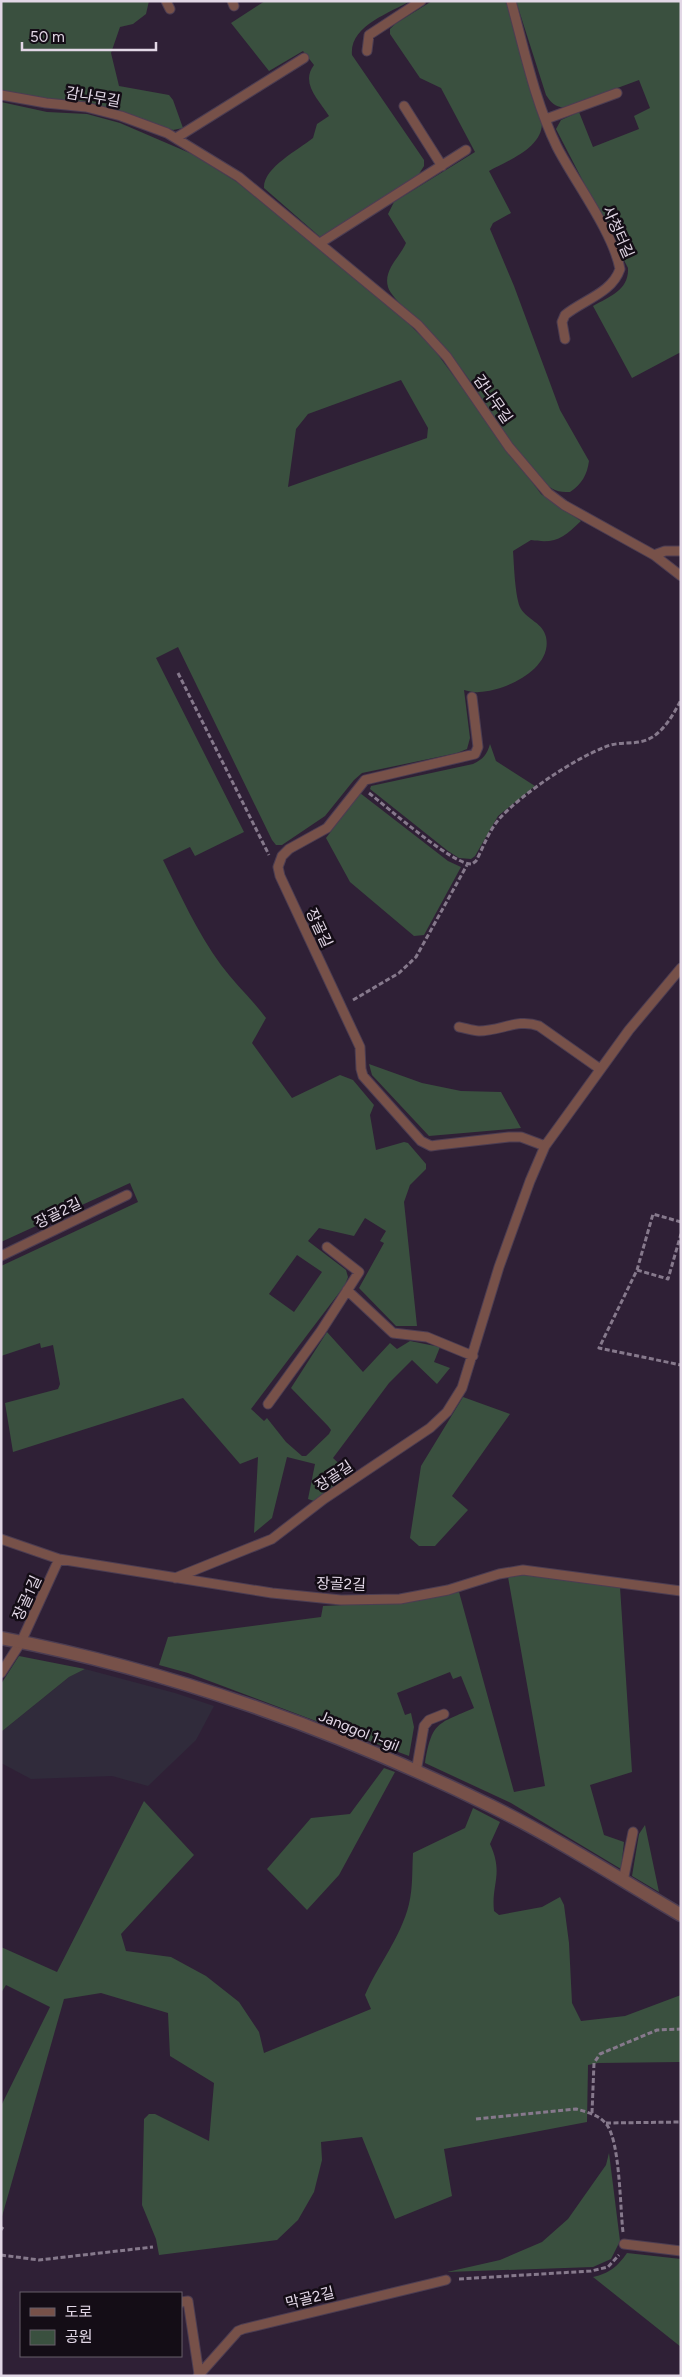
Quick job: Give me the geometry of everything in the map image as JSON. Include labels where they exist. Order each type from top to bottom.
[{"type":"street","name":"Janggol 1-gil","points":[[1,1638],[123,1665],[286,1719],[416,1772],[492,1806],[681,1915]]},
{"type":"lane","points":[[367,51],[366,42],[369,35],[421,1]]},
{"type":"lane","name":"사청터길","points":[[511,1],[546,119],[556,145],[610,243],[620,269],[613,282],[606,289],[565,315],[562,322],[565,339]]},
{"type":"lane","points":[[176,138],[304,58]]},
{"type":"lane","points":[[546,119],[617,93]]},
{"type":"lane","name":"감나무길","points":[[1,95],[46,103],[86,107],[121,116],[176,138],[239,177],[418,324],[447,357],[509,446],[548,493],[564,505],[654,555],[681,576]]},
{"type":"lane","points":[[404,106],[442,166]]},
{"type":"lane","points":[[320,243],[466,150]]},
{"type":"lane","points":[[654,555],[665,551],[681,551]]},
{"type":"lane","points":[[280,876],[278,866],[282,856],[327,828],[359,785],[365,780],[475,754],[478,747],[472,697]]},
{"type":"lane","name":"장골길","points":[[280,876],[360,1047],[361,1069],[364,1076],[421,1141],[431,1146],[521,1137],[545,1146]]},
{"type":"lane","name":"장골길","points":[[175,1578],[272,1539],[324,1499],[430,1428],[447,1412],[462,1388],[499,1267],[530,1181],[545,1146],[629,1030],[681,968]]},
{"type":"lane","points":[[459,1027],[480,1031],[519,1023],[530,1023],[539,1026],[600,1069]]},
{"type":"lane","name":"장골2길","points":[[1,1256],[127,1195]]},
{"type":"lane","points":[[268,1404],[359,1272],[327,1247]]},
{"type":"lane","points":[[347,1290],[393,1333],[427,1337],[473,1356]]},
{"type":"lane","name":"장골2길","points":[[1,1539],[59,1559],[175,1578],[341,1600],[390,1599],[448,1590],[499,1574],[523,1570],[681,1591]]},
{"type":"lane","name":"장골1길","points":[[1,1673],[21,1642],[59,1559]]},
{"type":"lane","points":[[416,1772],[424,1726],[429,1720],[444,1714]]},
{"type":"lane","points":[[623,1881],[633,1832]]},
{"type":"lane","points":[[624,2244],[681,2251]]},
{"type":"lane","name":"막골2길","points":[[198,2375],[243,2329],[446,2280]]},
{"type":"lane","name":"막골2길","points":[[182,2302],[188,2301],[198,2375]]},
{"type":"path","points":[[178,673],[280,876]]},
{"type":"path","points":[[341,1007],[399,973],[416,957],[467,864],[476,861],[494,827],[513,806],[555,774],[604,747],[641,742],[650,738],[669,722],[681,700]]},
{"type":"path","points":[[359,785],[445,853],[467,864]]},
{"type":"path","points":[[681,1222],[653,1214],[637,1270],[600,1348],[681,1366]]},
{"type":"path","points":[[637,1270],[668,1279],[681,1234]]},
{"type":"path","points":[[592,2113],[594,2063],[600,2054],[657,2030],[681,2029]]},
{"type":"path","points":[[446,2280],[591,2271],[608,2267],[618,2257],[624,2244],[614,2137],[606,2123],[592,2113],[576,2109],[476,2119]]},
{"type":"path","points":[[606,2123],[681,2122]]},
{"type":"path","points":[[1,2255],[39,2260],[153,2247]]},
{"type":"shaded area","points":[[85,1669],[175,1693],[214,1706],[196,1740],[148,1786],[112,1776],[31,1779],[1,1763],[1,1732],[69,1677]]},
{"type":"green space","points":[[1,1],[149,1],[146,14],[133,24],[120,27],[111,53],[119,86],[169,95],[173,100],[183,128],[173,130],[123,112],[87,102],[48,99],[1,91]]},
{"type":"green space","points":[[265,1],[410,1],[364,28],[357,36],[353,45],[352,55],[424,160],[424,166],[417,177],[323,237],[319,236],[264,188],[269,173],[313,138],[317,124],[329,116],[312,91],[309,78],[314,65],[303,51],[269,71],[231,23]]},
{"type":"green space","points":[[432,1],[506,1],[542,123],[541,132],[531,146],[515,158],[489,171],[511,213],[493,223],[490,229],[514,286],[560,410],[589,461],[583,479],[570,492],[555,490],[534,472],[456,362],[438,340],[396,299],[388,287],[387,281],[390,269],[406,243],[388,214],[394,202],[475,152],[441,88],[420,78],[390,34],[390,29],[395,24]]},
{"type":"green space","points":[[516,1],[681,1],[681,352],[632,378],[593,306],[622,287],[628,268],[556,129],[561,120],[579,112],[593,147],[639,129],[634,116],[650,108],[639,80],[566,107],[559,107],[554,104],[546,95]]},
{"type":"green space","points":[[1,102],[47,112],[87,114],[120,123],[192,154],[237,182],[396,311],[433,348],[541,494],[581,521],[564,536],[547,541],[531,540],[513,551],[519,604],[524,613],[542,628],[546,637],[546,649],[542,659],[535,668],[513,683],[490,691],[475,692],[464,690],[470,738],[467,749],[457,753],[362,773],[325,816],[282,845],[276,845],[272,840],[178,647],[156,658],[244,832],[195,856],[190,847],[163,860],[204,940],[226,972],[266,1018],[252,1043],[292,1098],[340,1075],[353,1080],[374,1105],[370,1115],[376,1150],[404,1142],[408,1143],[426,1164],[426,1169],[410,1185],[404,1202],[417,1326],[396,1326],[359,1288],[384,1243],[380,1241],[386,1231],[365,1218],[354,1236],[319,1228],[308,1241],[346,1270],[348,1277],[345,1285],[251,1409],[264,1421],[267,1418],[286,1442],[302,1456],[306,1456],[329,1434],[331,1430],[328,1426],[291,1388],[327,1332],[363,1372],[390,1343],[397,1349],[410,1341],[440,1347],[434,1362],[450,1368],[437,1384],[412,1360],[389,1383],[333,1458],[350,1474],[314,1501],[308,1499],[315,1464],[287,1457],[272,1518],[254,1533],[258,1457],[240,1464],[183,1398],[13,1452],[5,1403],[58,1389],[60,1384],[53,1345],[41,1348],[40,1343],[1,1356],[1,1266],[138,1202],[130,1183],[1,1242]],"holes":[[[401,380],[428,428],[427,438],[288,487],[296,429],[308,414]],[[297,1255],[322,1272],[294,1312],[269,1294]]]},
{"type":"green space","points":[[490,744],[496,761],[535,786],[498,816],[475,856],[471,859],[459,858],[448,851],[370,789],[371,786],[473,764],[484,756]]},
{"type":"green space","points":[[360,793],[448,861],[461,867],[424,935],[414,936],[350,882],[326,838]]},
{"type":"green space","points":[[369,1064],[422,1083],[461,1091],[501,1092],[521,1128],[429,1136],[372,1075]]},
{"type":"green space","points":[[463,1397],[510,1414],[452,1496],[468,1510],[435,1546],[419,1546],[410,1538],[421,1466]]},
{"type":"green space","points":[[520,1574],[620,1587],[632,1772],[590,1785],[604,1835],[624,1842],[621,1869],[511,1803],[425,1763],[434,1731],[445,1721],[474,1708],[461,1676],[453,1679],[450,1672],[397,1693],[405,1715],[411,1713],[414,1727],[409,1756],[188,1673],[159,1665],[168,1637],[321,1617],[323,1606],[405,1602],[459,1592],[514,1792],[545,1786],[508,1577]]},
{"type":"green space","points":[[19,1656],[85,1669],[69,1677],[1,1732],[1,1684]]},
{"type":"green space","points":[[384,1768],[395,1772],[339,1875],[307,1910],[267,1869],[311,1818],[350,1814]]},
{"type":"green space","points":[[144,1801],[194,1855],[121,1934],[126,1951],[171,1957],[206,1976],[239,2002],[259,2032],[264,2053],[371,2009],[365,1995],[401,1928],[411,1892],[413,1853],[465,1828],[473,1808],[500,1822],[490,1844],[497,1871],[494,1911],[499,1915],[542,1907],[560,1897],[564,1905],[569,1943],[572,2003],[581,2021],[625,2016],[681,1995],[681,2062],[598,2063],[588,2065],[587,2122],[444,2149],[452,2196],[395,2219],[362,2137],[321,2142],[322,2160],[314,2192],[298,2220],[277,2240],[159,2255],[156,2239],[142,2205],[144,2119],[149,2114],[155,2114],[209,2141],[214,2083],[170,2056],[168,2013],[101,1993],[64,1999],[1,2220],[1,2106],[50,2007],[6,1985],[1,1993],[1,1947],[57,1972]]},
{"type":"green space","points":[[645,1825],[659,1892],[632,1876],[639,1834]]},
{"type":"green space","points":[[609,2153],[620,2241],[611,2259],[593,2267],[447,2272],[500,2260],[542,2242],[568,2219],[606,2165]]},
{"type":"green space","points":[[627,2253],[681,2259],[681,2347],[593,2277],[613,2269]]}]
